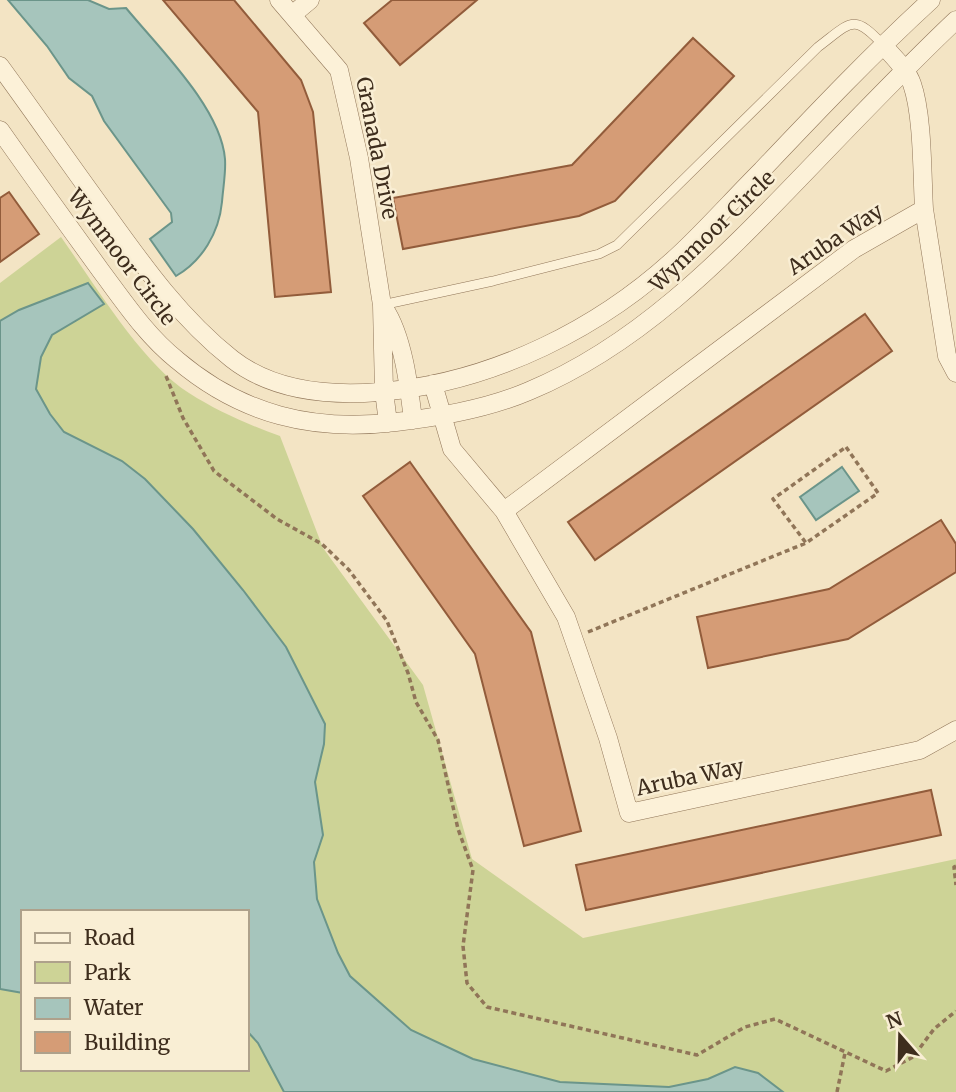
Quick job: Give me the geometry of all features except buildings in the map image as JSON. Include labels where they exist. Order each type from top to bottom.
[{"type":"street","name":"Granada Drive","points":[[279,0],[339,70],[359,158],[382,305],[384,391],[388,423]]},
{"type":"street","points":[[292,15],[310,0]]},
{"type":"street","name":"Wynmoor Circle","points":[[0,66],[156,284],[203,333],[234,361],[264,377],[304,391],[356,394],[433,384],[468,376],[516,359],[579,329],[628,296],[683,251],[883,45],[931,0]]},
{"type":"street","name":"Wynmoor Circle","points":[[0,130],[145,330],[178,361],[232,399],[320,425],[362,426],[440,416],[528,392],[593,359],[654,318],[720,261],[904,70],[956,20]]},
{"type":"street","points":[[883,45],[912,84],[918,117],[924,209],[947,356],[956,373]]},
{"type":"street","name":"Aruba Way","points":[[504,511],[854,249],[924,209]]},
{"type":"street","name":"Granada Drive","points":[[382,305],[392,320],[410,389],[414,420]]},
{"type":"street","name":"Aruba Way","points":[[433,384],[440,416],[452,449],[504,511],[566,617],[608,738],[629,813],[920,750],[956,730]]},
{"type":"lane","points":[[382,305],[573,261],[599,254],[617,245],[827,40],[845,27],[856,24],[865,26],[883,45]]},
{"type":"path","points":[[165,372],[183,418],[214,471],[276,519],[322,544],[349,570],[387,621],[408,673],[416,702],[438,740],[458,829],[472,870],[463,946],[467,983],[487,1007],[697,1055],[745,1027],[775,1019],[886,1071],[913,1057],[934,1029],[956,1011]]},
{"type":"path","points":[[573,639],[806,543],[878,493],[846,447],[773,499],[806,543]]},
{"type":"path","points":[[956,866],[956,884]]},
{"type":"path","points":[[837,1092],[845,1053]]},
{"type":"green space","points":[[61,237],[120,321],[171,380],[222,412],[280,436],[323,548],[423,685],[472,859],[583,938],[956,859],[956,1092],[0,1092],[0,283]]},
{"type":"water","points":[[8,0],[88,0],[109,9],[126,8],[200,99],[221,139],[225,159],[222,202],[217,225],[208,245],[194,262],[176,276],[150,239],[172,222],[171,213],[104,121],[92,96],[69,78],[47,46]]},
{"type":"water","points":[[88,283],[104,304],[52,335],[41,357],[36,389],[64,432],[122,461],[145,479],[193,529],[286,647],[325,724],[324,744],[315,782],[323,835],[314,862],[317,899],[350,976],[411,1030],[473,1059],[560,1082],[669,1087],[708,1079],[735,1067],[758,1073],[783,1092],[284,1092],[258,1043],[248,1032],[248,910],[21,910],[21,993],[0,989],[0,321],[19,310]]},
{"type":"water","points":[[842,467],[859,491],[816,520],[800,497]]}]
